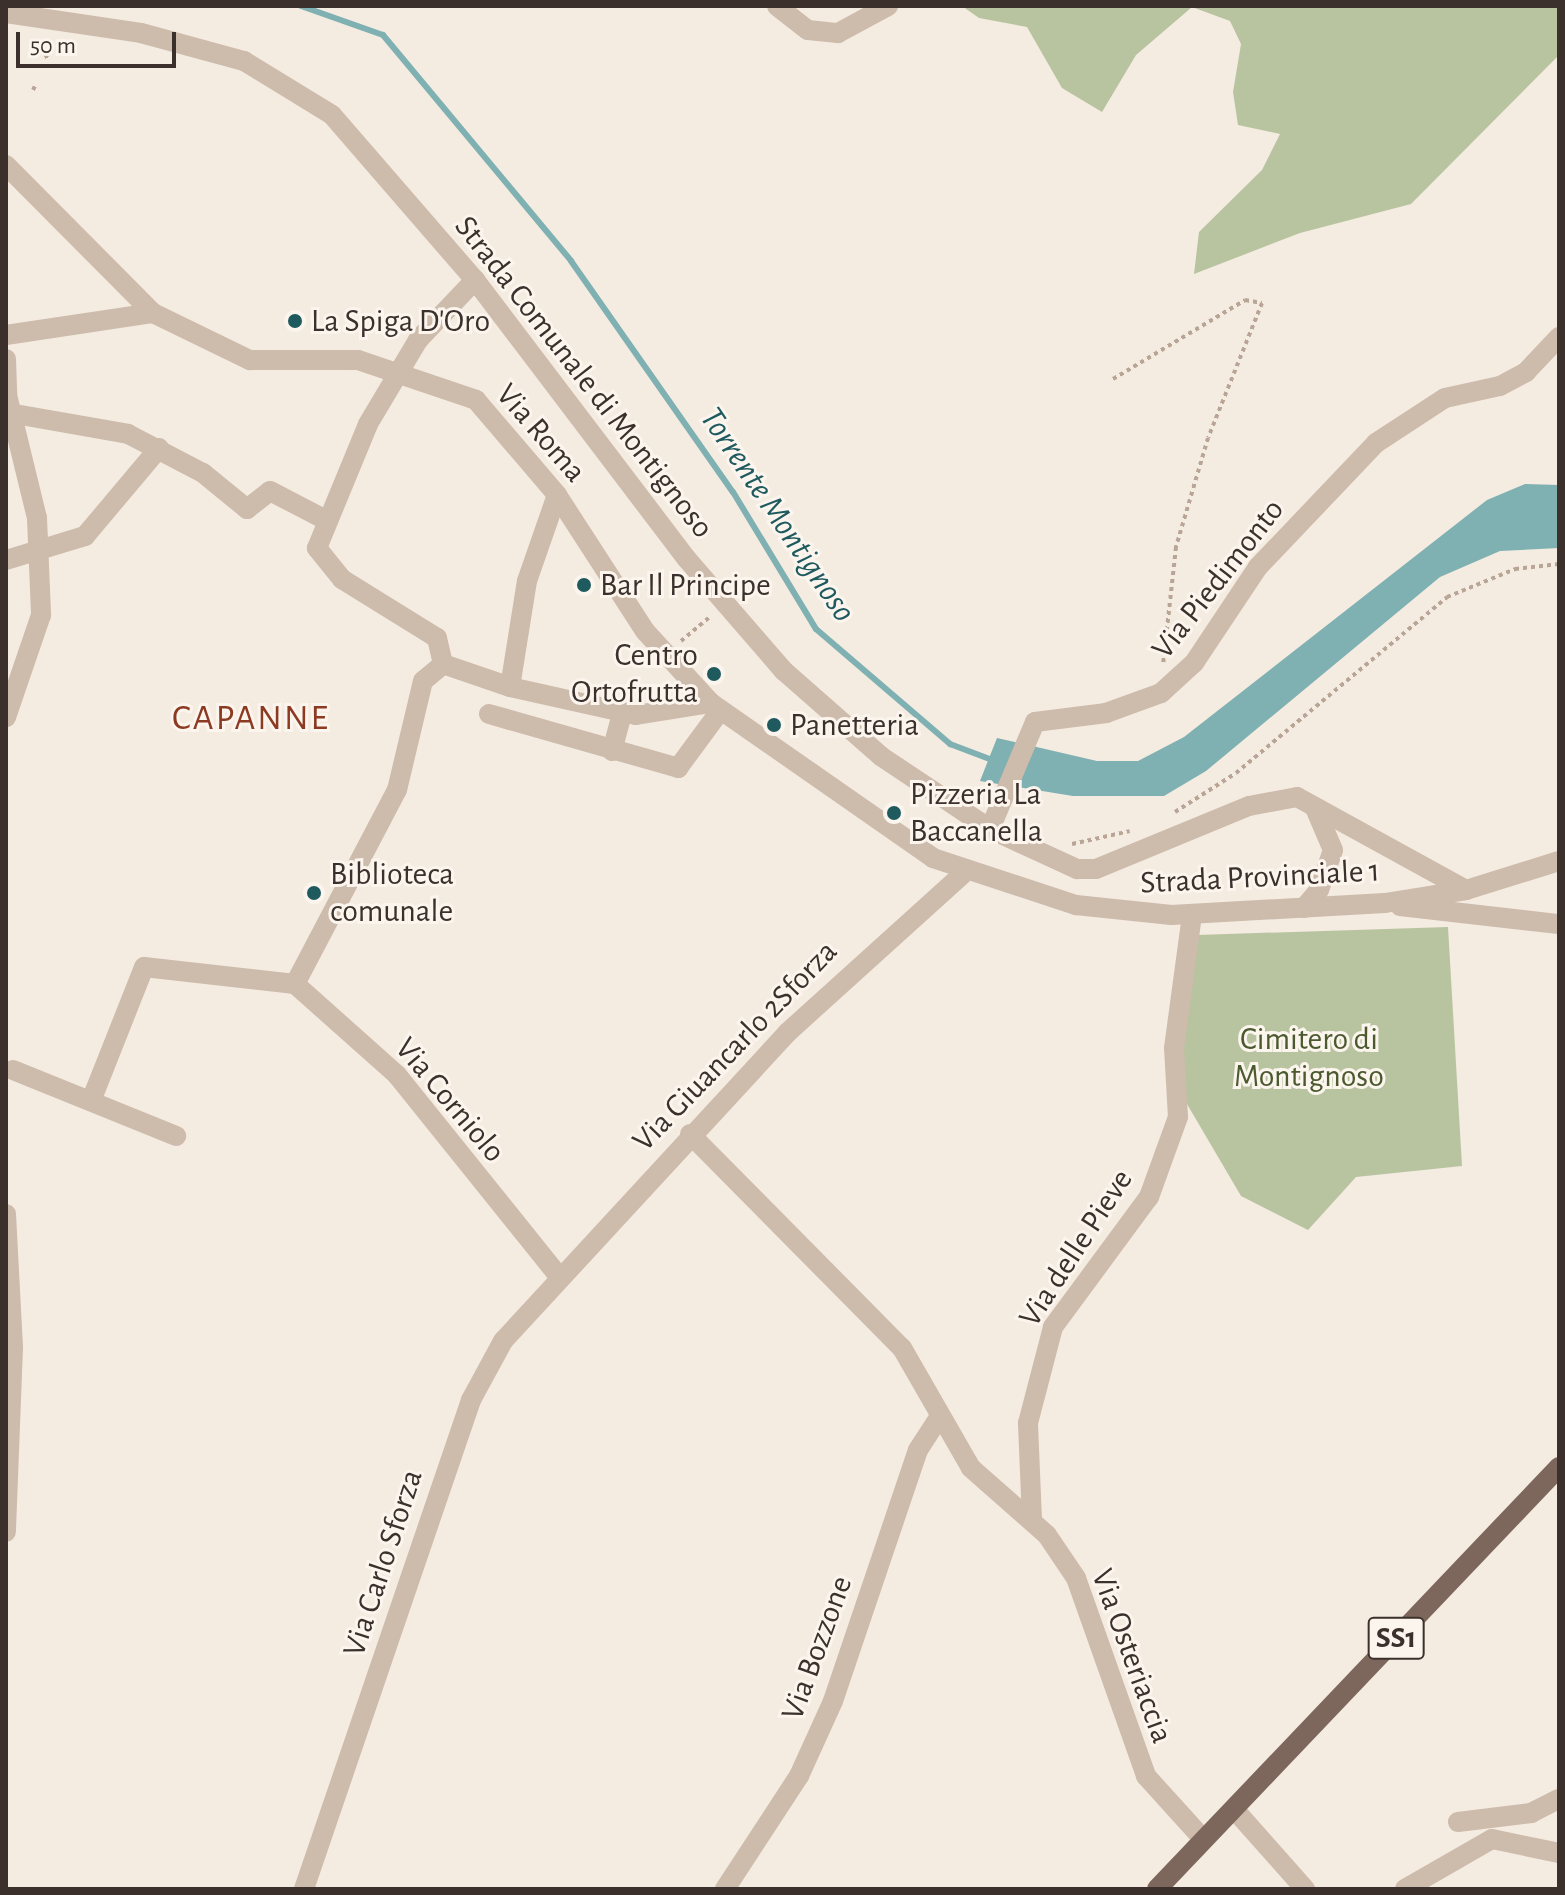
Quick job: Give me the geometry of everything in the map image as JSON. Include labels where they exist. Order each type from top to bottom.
[{"type":"main road","name":"SS1","points":[[1157,1889],[1559,1467]]},
{"type":"street","points":[[777,6],[808,30],[838,33],[888,6]]},
{"type":"street","name":"Strada Comunale di Montignoso","points":[[6,13],[74,14],[141,33],[275,76],[332,115],[475,280],[725,604],[784,671],[882,757],[990,829],[1077,869],[1117,865],[1277,796],[1313,805],[1466,890]]},
{"type":"street","name":"Via Roma","points":[[6,165],[153,313],[250,360],[358,360],[476,400],[557,495],[664,656],[715,707],[880,824],[966,871]]},
{"type":"street","points":[[443,664],[437,638],[323,564],[317,548],[324,519],[418,340],[475,280]]},
{"type":"street","points":[[6,335],[153,313]]},
{"type":"street","name":"Via Piedimonto","points":[[990,829],[1000,811],[1028,734],[1047,715],[1106,713],[1161,693],[1194,663],[1258,567],[1376,443],[1445,398],[1500,386],[1526,372],[1559,337]]},
{"type":"street","points":[[6,359],[39,545],[41,615],[6,717]]},
{"type":"street","points":[[15,414],[68,419],[159,448],[247,509],[270,491],[324,519]]},
{"type":"street","points":[[6,560],[39,545],[70,545],[85,536],[159,448]]},
{"type":"street","points":[[510,687],[527,581],[557,495]]},
{"type":"street","points":[[443,664],[510,687],[622,713],[657,716],[715,707]]},
{"type":"street","points":[[91,1101],[144,967],[295,984],[397,790],[423,681],[443,664]]},
{"type":"street","points":[[489,714],[678,768],[715,707]]},
{"type":"street","points":[[612,751],[622,713]]},
{"type":"street","points":[[1304,908],[1319,890],[1333,850],[1313,805]]},
{"type":"street","points":[[1466,890],[1559,861]]},
{"type":"street","name":"Strada Provinciale 1","points":[[966,871],[1076,905],[1192,914],[1385,903],[1466,890]]},
{"type":"street","name":"Via Giuancarlo 2Sforza","points":[[557,1274],[849,970],[966,871]]},
{"type":"street","points":[[1385,903],[1559,924]]},
{"type":"street","name":"Via delle Pieve","points":[[1032,1520],[1028,1423],[1053,1327],[1149,1197],[1178,1117],[1174,1048],[1192,914]]},
{"type":"street","name":"Via Corniolo","points":[[295,984],[397,1075],[557,1274]]},
{"type":"street","points":[[13,1070],[176,1136]]},
{"type":"street","name":"Via Osteriaccia","points":[[690,1134],[902,1348],[971,1468],[1032,1520],[1076,1578],[1146,1776],[1204,1840]]},
{"type":"street","points":[[6,1214],[6,1532]]},
{"type":"street","name":"Via Carlo Sforza","points":[[304,1889],[471,1400],[503,1341],[557,1274]]},
{"type":"street","name":"Via Bozzone","points":[[725,1889],[799,1776],[833,1701],[918,1450],[940,1416]]},
{"type":"street","points":[[1458,1822],[1531,1813],[1559,1799]]},
{"type":"street","points":[[1234,1809],[1305,1889]]},
{"type":"street","points":[[1405,1889],[1492,1839],[1559,1853]]},
{"type":"path","points":[[38,40],[48,60]]},
{"type":"path","points":[[1113,379],[1245,300],[1262,303],[1208,438],[1176,547],[1161,693]]},
{"type":"path","points":[[1164,817],[1236,773],[1447,597],[1515,569],[1559,564]]},
{"type":"path","points":[[664,656],[725,604]]},
{"type":"path","points":[[1039,852],[1139,827]]},
{"type":"green space","points":[[962,6],[1559,6],[1559,55],[1411,204],[1300,233],[1194,274],[1199,232],[1262,170],[1280,134],[1238,125],[1233,92],[1241,44],[1230,21],[1192,7],[1136,55],[1102,112],[1062,88],[1027,27],[979,18]]},
{"type":"green space","name":"Cimitero di Montignoso","points":[[1448,927],[1462,1166],[1356,1177],[1308,1230],[1241,1196],[1187,1104],[1179,1033],[1197,935]]},
{"type":"water","points":[[1525,484],[1559,485],[1559,548],[1500,551],[1440,577],[1206,771],[1164,796],[1073,796],[980,781],[997,738],[1097,761],[1138,761],[1184,737],[1487,500]]},
{"type":"waterway","name":"Torrente Montignoso","points":[[301,6],[383,35],[571,261],[733,492],[816,629],[950,744],[995,761]]},
{"type":"place","name":"La Spiga D'Oro","points":[[295,321]]},
{"type":"place","name":"Bar Il Principe","points":[[584,585]]},
{"type":"place","name":"Centro Ortofrutta","points":[[714,674]]},
{"type":"place","name":"Panetteria","points":[[774,725]]},
{"type":"place","name":"Pizzeria La Baccanella","points":[[894,813]]},
{"type":"place","name":"Biblioteca comunale","points":[[314,893]]},
{"type":"district","name":"CAPANNE","points":[[251,719]]}]
